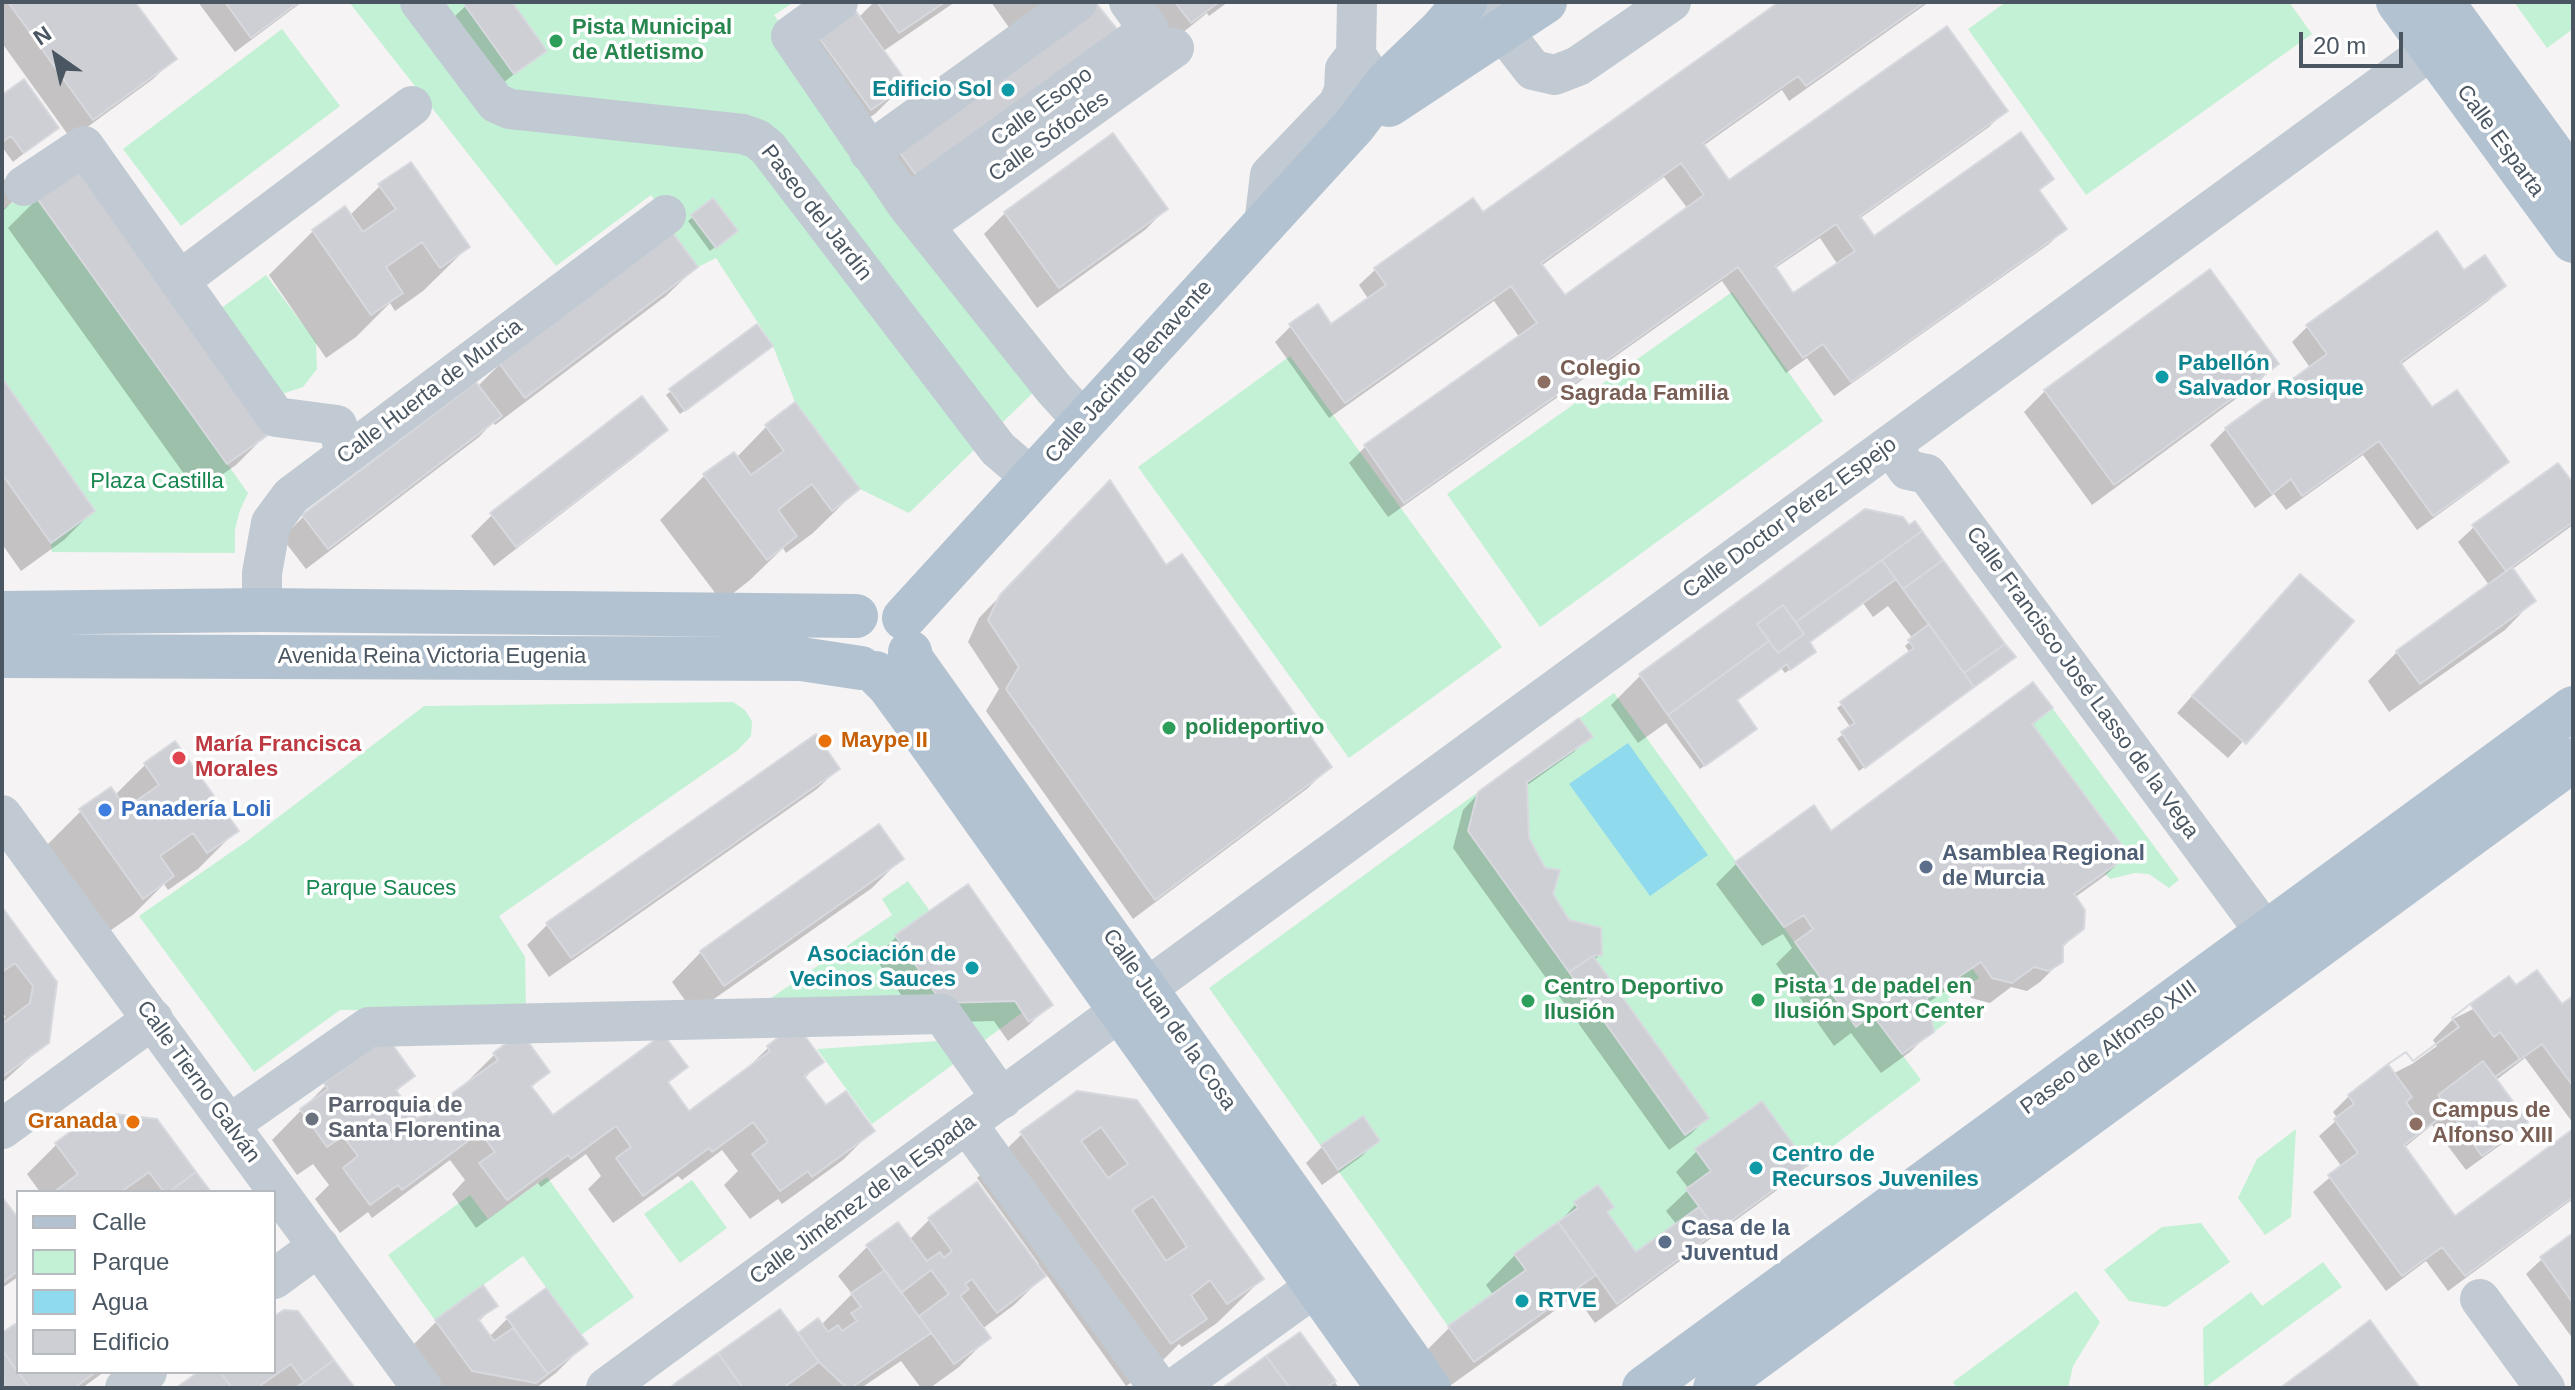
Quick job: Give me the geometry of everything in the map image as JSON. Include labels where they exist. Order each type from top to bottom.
[{"type":"main road","name":"Calle Jacinto Benavente","points":[[1353,127],[1372,67],[1442,29],[1465,2]]},
{"type":"main road","name":"Calle Jacinto Benavente","points":[[888,653],[1032,478],[1353,127],[1422,85],[1491,16],[1545,2]]},
{"type":"main road","name":"Calle Esparta","points":[[2398,2],[2573,241]]},
{"type":"main road","name":"Calle Esparta","points":[[2442,2],[2573,182]]},
{"type":"main road","name":"Avenida Reina Victoria Eugenia","points":[[2,613],[262,610],[856,616],[868,609],[881,607],[894,610],[888,653],[801,659],[2,656]]},
{"type":"main road","name":"Calle Juan de la Cosa","points":[[1388,1388],[1315,1287],[1133,1000],[912,660],[888,653],[889,686],[911,716],[1133,1000],[1429,1388]]},
{"type":"main road","points":[[801,659],[880,694],[911,716]]},
{"type":"main road","name":"Paseo de Alfonso XIII","points":[[1644,1388],[2573,708]]},
{"type":"main road","name":"Paseo de Alfonso XIII","points":[[1715,1388],[2573,760]]},
{"type":"street","name":"Paseo del Jardín","points":[[420,2],[496,103],[510,109],[743,134],[757,139],[768,148],[998,449],[1032,478]]},
{"type":"street","points":[[838,2],[791,36],[869,152],[916,215],[1054,389],[1084,422]]},
{"type":"street","points":[[869,152],[1077,2]]},
{"type":"street","name":"Calle Esopo","points":[[916,215],[1149,30],[1129,2]]},
{"type":"street","points":[[1264,225],[1270,175],[1339,103],[1344,90],[1345,69],[1372,67],[1357,2]]},
{"type":"street","points":[[1491,16],[1533,70],[1555,75],[1578,66],[1671,2]]},
{"type":"street","name":"Calle Sófocles","points":[[916,215],[1172,26]]},
{"type":"street","name":"Calle Doctor Pérez Espejo","points":[[1133,1000],[2432,49]]},
{"type":"street","points":[[179,281],[412,106]]},
{"type":"street","points":[[24,186],[84,146],[276,417],[337,425],[346,455]]},
{"type":"street","name":"Calle Huerta de Murcia","points":[[262,610],[262,573],[271,523],[291,496],[666,215]]},
{"type":"street","name":"Calle Francisco José Lasso de la Vega","points":[[1890,445],[1908,470],[1927,474],[2266,933]]},
{"type":"street","name":"Calle Tierno Galván","points":[[2,815],[422,1388]]},
{"type":"street","name":"Calle Jiménez de la Espada","points":[[606,1388],[1133,1000]]},
{"type":"street","points":[[230,1124],[369,1027],[942,1014],[1002,1099]]},
{"type":"street","points":[[2,1129],[153,1019]]},
{"type":"street","points":[[967,1124],[1159,1388]]},
{"type":"street","points":[[276,1278],[319,1246]]},
{"type":"street","points":[[1175,1388],[1315,1287]]},
{"type":"street","points":[[2480,1299],[2545,1388]]},
{"type":"street","points":[[125,1388],[144,1374]]},
{"type":"street","points":[[2561,1388],[2573,1379]]},
{"type":"green space","points":[[349,2],[794,2],[774,15],[1039,387],[909,513],[860,489],[795,402],[773,346],[716,258],[698,267],[672,232],[666,215],[651,195],[556,266]]},
{"type":"green space","points":[[2006,2],[2289,2],[2312,34],[2086,195],[1968,29]]},
{"type":"green space","points":[[2514,2],[2573,2],[2573,29],[2547,48]]},
{"type":"green space","points":[[282,29],[340,106],[181,226],[123,149]]},
{"type":"green space","name":"Plaza Castilla","points":[[20,197],[36,197],[248,493],[235,529],[235,553],[52,552],[51,543],[95,511],[2,378],[2,210]]},
{"type":"green space","points":[[266,275],[316,342],[317,369],[303,387],[282,394],[212,315]]},
{"type":"green space","points":[[1732,292],[1823,421],[1540,627],[1447,494]]},
{"type":"green space","points":[[1290,356],[1502,647],[1349,758],[1138,467]]},
{"type":"green space","name":"Centro Deportivo Ilusión","points":[[1614,693],[1855,1026],[1872,1014],[1921,1080],[1808,1165],[1761,1102],[1696,1149],[1711,1171],[1686,1189],[1699,1207],[1636,1252],[1607,1212],[1614,1207],[1597,1185],[1575,1202],[1578,1208],[1514,1254],[1526,1270],[1448,1326],[1209,988]]},
{"type":"green space","name":"Parque Sauces","points":[[733,702],[745,710],[752,721],[751,736],[738,750],[499,916],[525,957],[526,1011],[340,1010],[254,1072],[139,916],[247,841],[424,706]]},
{"type":"green space","points":[[2053,709],[2179,880],[2169,888],[2149,874],[2135,873],[2110,879],[2105,873],[2129,854],[2032,724]]},
{"type":"green space","points":[[908,881],[930,911],[895,936],[942,1003],[771,998],[892,915],[882,899]]},
{"type":"green space","points":[[1972,968],[1979,978],[1948,998],[1951,1019],[1934,1032],[1927,998]]},
{"type":"green space","points":[[1015,1001],[1023,1012],[974,1048],[942,1003]]},
{"type":"green space","points":[[938,1041],[955,1063],[872,1124],[817,1049]]},
{"type":"green space","points":[[2296,1129],[2291,1217],[2265,1235],[2238,1198],[2257,1159]]},
{"type":"green space","points":[[547,1177],[634,1297],[581,1335],[523,1256],[435,1320],[388,1255],[470,1195],[488,1219]]},
{"type":"green space","points":[[692,1180],[727,1228],[680,1263],[644,1214]]},
{"type":"green space","points":[[2201,1223],[2230,1262],[2166,1307],[2129,1301],[2104,1270],[2162,1227]]},
{"type":"green space","points":[[2323,1262],[2342,1287],[2204,1388],[2203,1328],[2251,1292],[2262,1306]]},
{"type":"green space","points":[[2076,1291],[2100,1322],[2073,1366],[2068,1388],[1957,1388],[1953,1382]]},
{"type":"water","points":[[1628,743],[1708,855],[1650,896],[1569,784]]},
{"type":"building","points":[[8,2],[135,2],[177,59],[93,120]]},
{"type":"building","points":[[225,2],[299,2],[251,38]]},
{"type":"building","points":[[512,2],[547,51],[514,74],[464,4]]},
{"type":"building","points":[[877,2],[945,2],[899,33]]},
{"type":"building","name":"Edificio Sol","points":[[1095,2],[1120,33],[919,179],[895,146]]},
{"type":"building","points":[[1175,2],[1219,2],[1191,23]]},
{"type":"building","points":[[1779,2],[1925,2],[1806,86],[1798,76],[1703,143],[1729,180],[1947,26],[2008,111],[1860,216],[1874,236],[2021,132],[2054,179],[2039,190],[2067,229],[1851,382],[1823,344],[1803,358],[1738,267],[1404,503],[1364,445],[1537,323],[1511,286],[1345,403],[1289,324],[1318,304],[1331,324],[1386,285],[1374,268],[1473,198],[1483,212]],"holes":[[[1681,163],[1704,195],[1565,295],[1541,263]],[[1836,224],[1855,251],[1793,293],[1775,266]]]},
{"type":"building","points":[[852,6],[908,84],[871,110],[815,32]]},
{"type":"building","points":[[24,79],[59,128],[24,153],[11,136],[2,142],[2,95]]},
{"type":"building","points":[[1113,133],[1168,209],[1059,288],[1004,212]]},
{"type":"building","points":[[411,162],[470,247],[440,268],[422,242],[386,267],[403,293],[371,315],[312,230],[345,206],[363,232],[396,209],[378,184]]},
{"type":"building","points":[[77,168],[268,435],[227,464],[36,197]]},
{"type":"building","points":[[713,198],[738,231],[716,248],[691,215]]},
{"type":"building","points":[[2437,231],[2464,270],[2485,255],[2506,286],[2400,362],[2432,407],[2457,390],[2509,462],[2433,516],[2379,441],[2302,496],[2291,479],[2272,494],[2225,428],[2327,354],[2306,325]]},
{"type":"building","points":[[672,232],[698,267],[525,398],[499,363]]},
{"type":"building","name":"Pabellón Salvador Rosique","points":[[2210,269],[2279,364],[2114,485],[2044,390]]},
{"type":"building","points":[[757,324],[773,346],[685,411],[669,389]]},
{"type":"building","points":[[2,378],[95,511],[51,543],[2,474]]},
{"type":"building","points":[[476,382],[502,416],[328,549],[302,515]]},
{"type":"building","points":[[642,396],[668,430],[516,547],[490,513]]},
{"type":"building","points":[[795,402],[860,489],[832,511],[812,484],[793,498],[778,510],[797,536],[767,560],[703,474],[734,452],[751,475],[784,451],[765,425]]},
{"type":"building","points":[[2558,463],[2573,483],[2573,522],[2506,571],[2472,525]]},
{"type":"building","name":"polideportivo","points":[[1110,480],[1166,565],[1182,554],[1332,767],[1155,900],[1006,689],[1019,667],[988,620],[1000,595]]},
{"type":"building","points":[[1865,509],[1903,517],[1909,525],[1915,521],[1922,531],[1796,622],[1783,605],[1757,624],[1769,641],[1668,715],[1639,674]]},
{"type":"building","points":[[1922,531],[1943,560],[1903,589],[1882,560]]},
{"type":"building","points":[[1882,560],[1896,579],[1810,642],[1816,652],[1790,670],[1787,664],[1737,700],[1757,729],[1705,766],[1668,715],[1769,641],[1778,653],[1804,634],[1796,622]]},
{"type":"building","points":[[1943,560],[2005,644],[1964,673],[1903,589]]},
{"type":"building","points":[[2512,567],[2536,601],[2420,684],[2396,651]]},
{"type":"building","points":[[2300,574],[2354,621],[2246,744],[2192,696]]},
{"type":"building","points":[[1783,605],[1804,634],[1778,653],[1757,624]]},
{"type":"building","points":[[1929,624],[1974,687],[1865,768],[1841,732],[1855,723],[1840,702],[1914,648],[1908,640]]},
{"type":"building","points":[[2005,644],[2016,657],[1974,687],[1964,673]]},
{"type":"building","name":"Asamblea Regional de Murcia","points":[[2033,682],[2053,708],[2032,724],[2129,855],[2074,894],[2085,910],[2084,929],[2063,945],[2063,962],[2049,971],[2034,967],[2012,983],[1992,978],[1981,962],[1927,998],[1934,1032],[1902,1054],[1872,1014],[1856,1027],[1795,942],[1813,929],[1804,915],[1784,927],[1735,862],[1814,805],[1831,831]]},
{"type":"building","points":[[1579,718],[1593,737],[1527,782],[1529,838],[1545,868],[1560,870],[1553,894],[1569,920],[1601,928],[1602,955],[1593,956],[1569,972],[1468,831],[1478,792]]},
{"type":"building","points":[[816,734],[840,769],[571,958],[546,923]]},
{"type":"building","points":[[175,741],[239,831],[207,853],[193,833],[160,856],[174,876],[143,899],[79,809],[111,787],[126,808],[159,785],[144,763]]},
{"type":"building","points":[[879,824],[904,859],[724,986],[700,951]]},
{"type":"building","name":"Asociación de Vecinos Sauces","points":[[968,884],[1053,1005],[1029,1022],[1015,1001],[942,1003],[895,935]]},
{"type":"building","points":[[2,907],[57,982],[49,1043],[2,1077],[2,1024],[30,1003],[33,986],[15,963],[2,972]]},
{"type":"building","points":[[1593,956],[1709,1118],[1685,1135],[1569,972]]},
{"type":"building","points":[[2537,970],[2562,1004],[2573,996],[2573,1086],[2542,1044],[2495,1077],[2528,1122],[2482,1156],[2449,1111],[2404,1145],[2455,1216],[2573,1129],[2573,1197],[2465,1276],[2442,1247],[2402,1276],[2328,1175],[2358,1153],[2334,1119],[2354,1104],[2348,1095],[2388,1064],[2406,1052],[2413,1061],[2459,1027],[2452,1018],[2470,1004],[2509,976],[2516,985]]},
{"type":"building","points":[[2470,1004],[2494,1037],[2500,1032],[2520,1059],[2495,1077],[2483,1061],[2438,1095],[2449,1111],[2425,1129],[2406,1102],[2412,1097],[2388,1064],[2406,1052],[2413,1061],[2459,1027],[2452,1018]]},
{"type":"building","points":[[796,1024],[824,1062],[804,1076],[826,1105],[846,1091],[875,1131],[812,1177],[808,1171],[780,1191],[752,1154],[768,1142],[753,1122],[712,1152],[709,1148],[643,1196],[616,1158],[631,1147],[616,1126],[571,1159],[568,1155],[507,1200],[479,1163],[495,1152],[480,1132],[402,1190],[398,1185],[370,1205],[343,1168],[358,1156],[343,1136],[327,1147],[300,1109],[328,1089],[324,1083],[387,1037],[415,1076],[396,1090],[417,1119],[498,1060],[493,1053],[521,1032],[550,1072],[531,1086],[553,1115],[663,1034],[688,1067],[668,1082],[689,1111],[770,1051],[767,1046]]},
{"type":"building","points":[[1077,1091],[1137,1100],[1264,1279],[1227,1304],[1210,1280],[1191,1295],[1207,1319],[1171,1344],[1020,1132]],"holes":[[[1101,1127],[1128,1164],[1108,1178],[1081,1141]],[[1153,1196],[1187,1247],[1166,1261],[1132,1210]]]},
{"type":"building","name":"Centro de Recursos Juveniles","points":[[1762,1101],[1808,1165],[1717,1231],[1686,1189],[1711,1171],[1695,1149]]},
{"type":"building","points":[[97,1112],[157,1119],[196,1172],[172,1190],[162,1190],[149,1172],[124,1190],[57,1190],[78,1174],[55,1143]]},
{"type":"building","points":[[1363,1116],[1380,1141],[1338,1170],[1321,1145]]},
{"type":"building","points":[[196,1172],[210,1190],[172,1190]]},
{"type":"building","points":[[977,1182],[1046,1276],[997,1313],[972,1279],[965,1284],[969,1289],[960,1296],[991,1338],[954,1364],[919,1316],[949,1294],[931,1270],[901,1293],[866,1245],[898,1222],[927,1261],[940,1252],[944,1258],[952,1251],[928,1218]]},
{"type":"building","name":"Casa de la Juventud","points":[[1598,1185],[1614,1207],[1607,1212],[1636,1252],[1699,1207],[1717,1231],[1617,1304],[1558,1222],[1578,1208],[1574,1202]]},
{"type":"building","points":[[2,1197],[16,1215],[16,1272],[2,1283]]},
{"type":"building","name":"RTVE","points":[[1558,1222],[1596,1275],[1474,1362],[1448,1326],[1526,1270],[1514,1254]]},
{"type":"building","points":[[2573,1233],[2573,1303],[2540,1257]]},
{"type":"building","points":[[885,1270],[931,1333],[847,1388],[819,1362],[798,1333],[818,1318],[828,1332],[838,1325],[842,1331],[857,1321],[851,1313],[861,1307],[851,1293]]},
{"type":"building","points":[[483,1285],[498,1306],[478,1319],[494,1341],[513,1328],[548,1374],[536,1383],[472,1371],[435,1320]]},
{"type":"building","points":[[546,1288],[588,1344],[548,1374],[506,1317]]},
{"type":"building","points":[[780,1309],[819,1362],[783,1388],[743,1388],[718,1353]]},
{"type":"building","points":[[284,1310],[298,1311],[334,1360],[304,1382],[291,1364],[261,1388],[232,1388],[222,1374],[276,1374],[276,1315]]},
{"type":"building","points":[[2370,1320],[2420,1388],[2280,1388],[2330,1351]]},
{"type":"building","points":[[16,1325],[16,1369],[2,1350],[2,1333]]},
{"type":"building","points":[[1300,1332],[1336,1381],[1326,1388],[1290,1388],[1266,1356]]},
{"type":"building","points":[[2,1350],[16,1374],[20,1374],[30,1388],[4,1388]]},
{"type":"building","points":[[718,1353],[743,1388],[670,1388],[677,1382]]},
{"type":"building","points":[[1266,1356],[1290,1388],[1222,1388]]},
{"type":"building","points":[[334,1360],[355,1388],[295,1388],[304,1382]]},
{"type":"building","points":[[20,1374],[93,1374],[74,1388],[30,1388]]},
{"type":"building","points":[[195,1374],[222,1374],[232,1388],[176,1388]]},
{"type":"place","name":"Pista Municipal de Atletismo","points":[[556,41]]},
{"type":"place","name":"Edificio Sol","points":[[1008,90]]},
{"type":"place","name":"Pabellón Salvador Rosique","points":[[2162,377]]},
{"type":"place","name":"Colegio Sagrada Familia","points":[[1544,382]]},
{"type":"place","name":"polideportivo","points":[[1169,728]]},
{"type":"place","name":"Maype II","points":[[825,741]]},
{"type":"place","name":"María Francisca Morales","points":[[179,758]]},
{"type":"place","name":"Panadería Loli","points":[[105,810]]},
{"type":"place","name":"Asamblea Regional de Murcia","points":[[1926,867]]},
{"type":"place","name":"Asociación de Vecinos Sauces","points":[[972,968]]},
{"type":"place","name":"Pista 1 de padel en Ilusión Sport Center","points":[[1758,1000]]},
{"type":"place","name":"Centro Deportivo Ilusión","points":[[1528,1001]]},
{"type":"place","name":"Parroquia de Santa Florentina","points":[[312,1119]]},
{"type":"place","name":"Granada","points":[[133,1122]]},
{"type":"place","name":"Campus de Alfonso XIII","points":[[2416,1124]]},
{"type":"place","name":"Centro de Recursos Juveniles","points":[[1756,1168]]},
{"type":"place","name":"Casa de la Juventud","points":[[1665,1242]]},
{"type":"place","name":"RTVE","points":[[1522,1301]]}]
